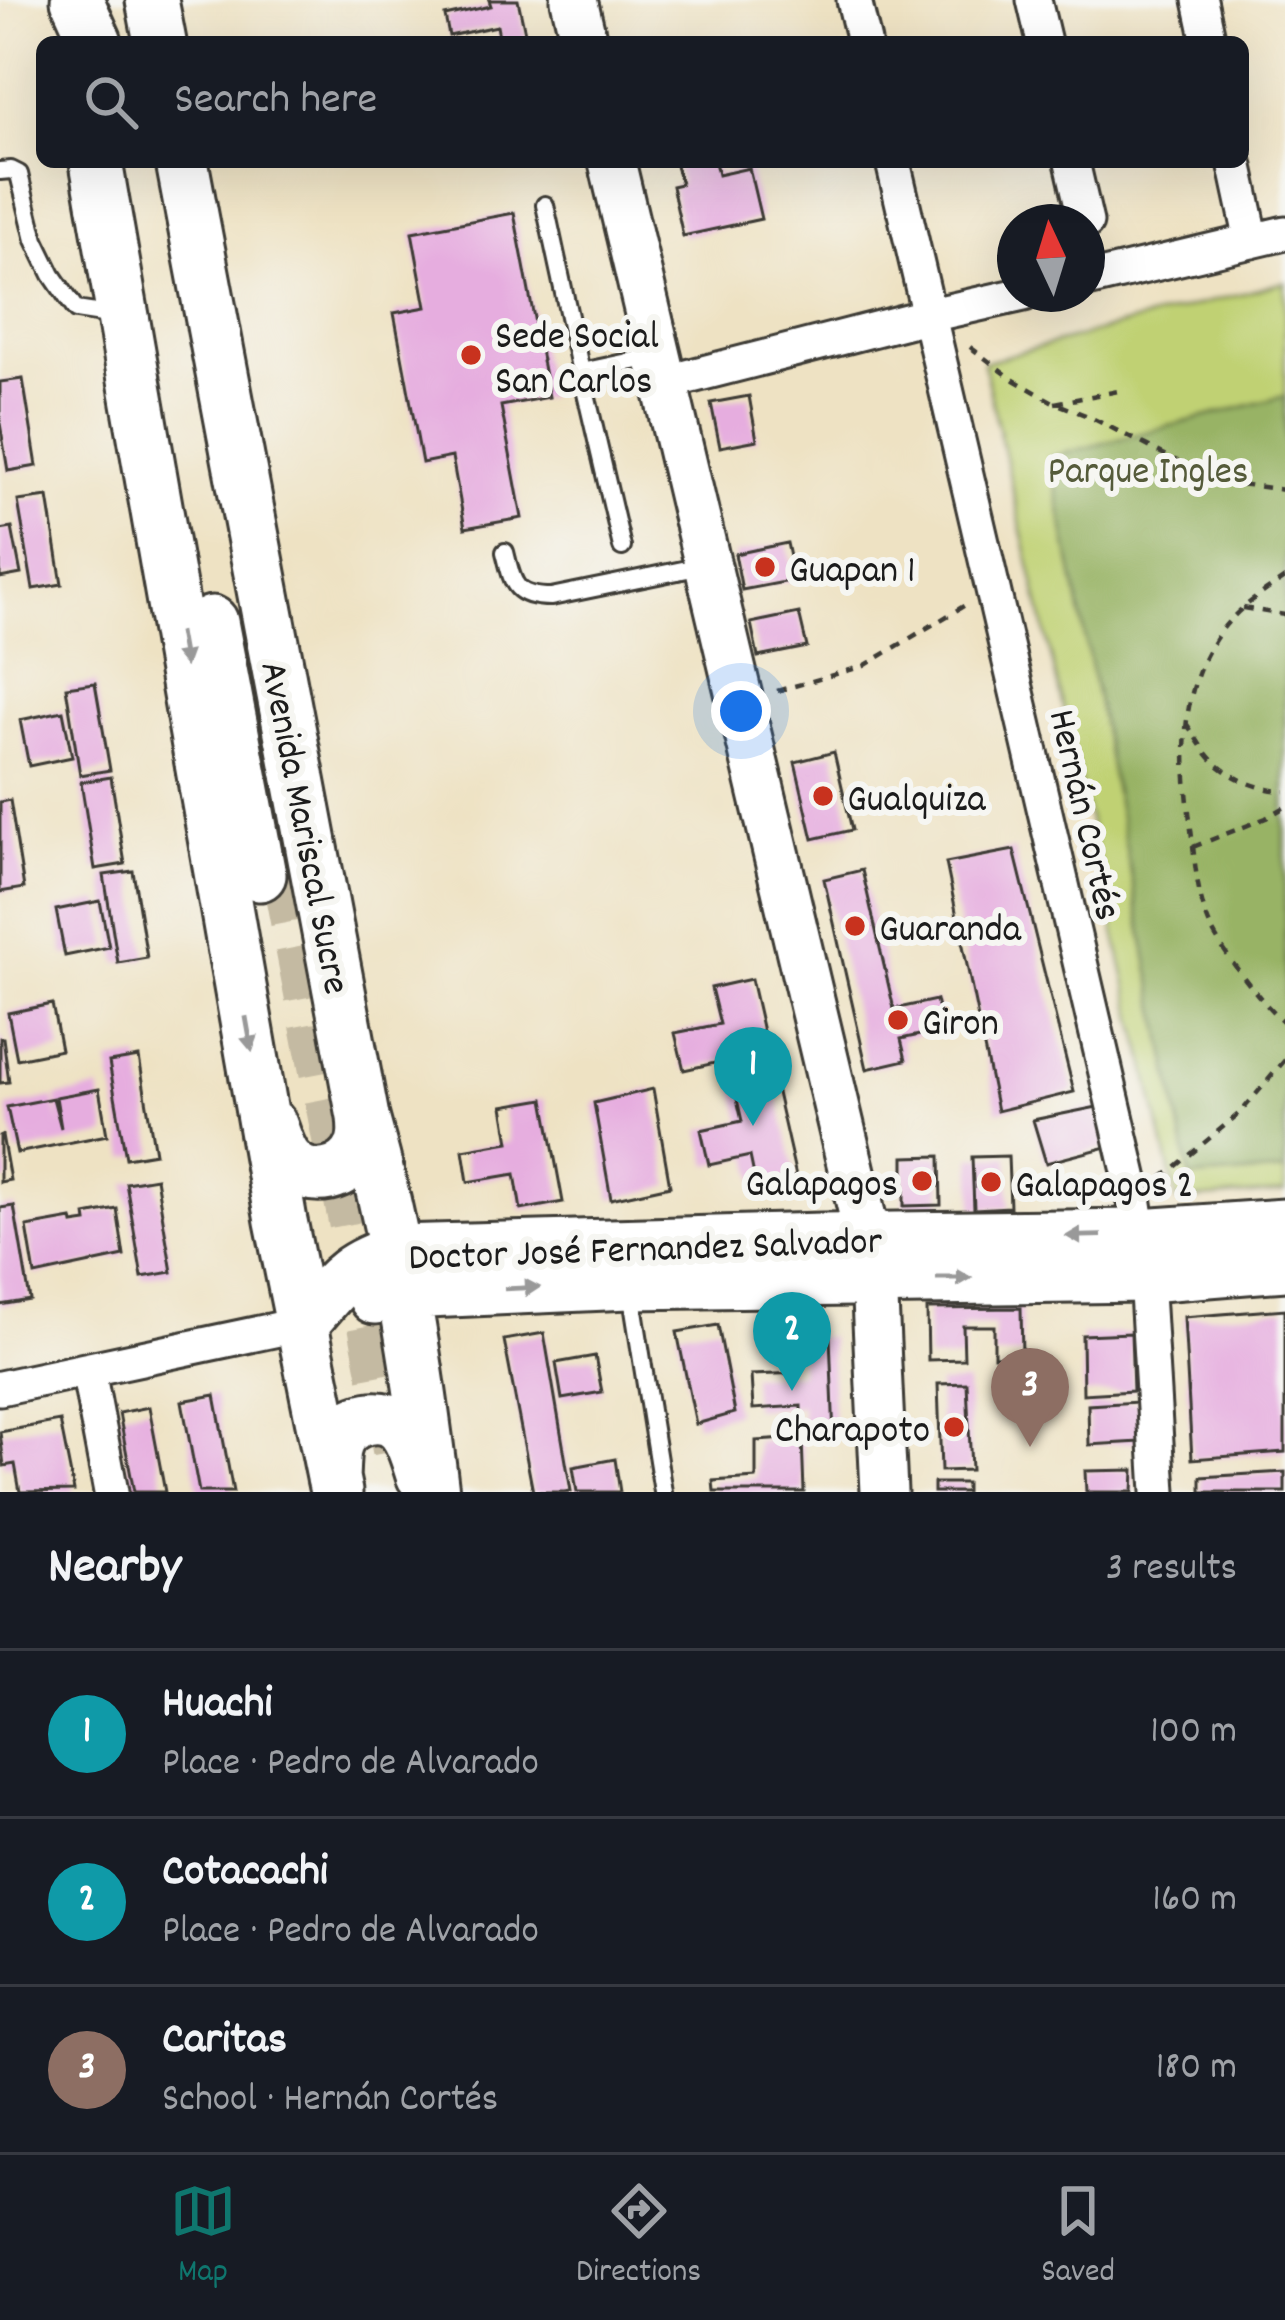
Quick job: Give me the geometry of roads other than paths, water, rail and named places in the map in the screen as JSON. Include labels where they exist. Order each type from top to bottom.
[{"type":"main road","points":[[72,0],[75,36]]},
{"type":"main road","points":[[72,0],[93,36]]},
{"type":"main road","points":[[147,36],[148,0]]},
{"type":"main road","points":[[148,0],[158,36]]},
{"type":"main road","points":[[574,0],[583,36]]},
{"type":"main road","points":[[97,168],[302,1324],[335,1485]]},
{"type":"main road","name":"Avenida Mariscal Sucre","points":[[122,168],[273,873],[156,168]]},
{"type":"main road","name":"Avenida Mariscal Sucre","points":[[183,168],[363,1117],[401,1272],[419,1379],[430,1492]]},
{"type":"main road","points":[[613,168],[871,1259],[884,1492]]},
{"type":"main road","points":[[261,1097],[281,1151],[290,1165],[306,1175],[322,1176],[351,1162],[360,1149],[363,1117]]},
{"type":"main road","name":"Doctor José Fernandez Salvador","points":[[1143,1256],[1285,1225]]},
{"type":"main road","name":"Doctor José Fernandez Salvador","points":[[302,1324],[355,1302],[401,1272],[1143,1256],[1285,1265]]},
{"type":"main road","name":"Doctor José Fernandez Salvador","points":[[401,1272],[629,1282],[871,1259]]},
{"type":"main road","points":[[335,1485],[335,1444],[340,1435],[358,1420],[378,1418],[392,1420],[403,1429],[430,1492]]},
{"type":"street","points":[[854,0],[863,36]]},
{"type":"street","points":[[1034,0],[1043,36]]},
{"type":"street","points":[[1200,0],[1208,36]]},
{"type":"street","name":"Hernán Cortés","points":[[894,168],[1132,1184],[1143,1256],[1159,1492]]},
{"type":"street","points":[[1073,168],[1081,204]]},
{"type":"street","points":[[1105,276],[1268,237],[1238,168]]},
{"type":"street","points":[[661,369],[997,300]]},
{"type":"street","points":[[0,1388],[302,1324]]},
{"type":"street","points":[[88,1370],[111,1492]]},
{"type":"lane","points":[[0,171],[19,174],[34,240],[76,310],[123,317]]},
{"type":"lane","points":[[545,205],[622,547]]},
{"type":"lane","points":[[581,372],[661,369]]},
{"type":"lane","points":[[505,552],[512,581],[535,597],[708,565]]},
{"type":"lane","points":[[629,1282],[663,1492]]},
{"type":"tunnel","points":[[286,871],[400,1462]]},
{"type":"place","name":"Sede Social San Carlos","points":[[471,355]]},
{"type":"place","name":"Guapan 1","points":[[765,567]]},
{"type":"place","name":"Gualquiza","points":[[823,796]]},
{"type":"place","name":"Guaranda","points":[[855,926]]},
{"type":"place","name":"Giron","points":[[898,1020]]},
{"type":"place","name":"Huachi","points":[[753,1126]]},
{"type":"place","name":"Galapagos","points":[[922,1181]]},
{"type":"place","name":"Galapagos 2","points":[[991,1182]]},
{"type":"place","name":"Cotacachi","points":[[792,1391]]},
{"type":"place","name":"Charapoto","points":[[954,1427]]},
{"type":"place","name":"Caritas","points":[[1030,1447]]},
{"type":"park label","name":"Parque Ingles","points":[[1148,468]]}]
